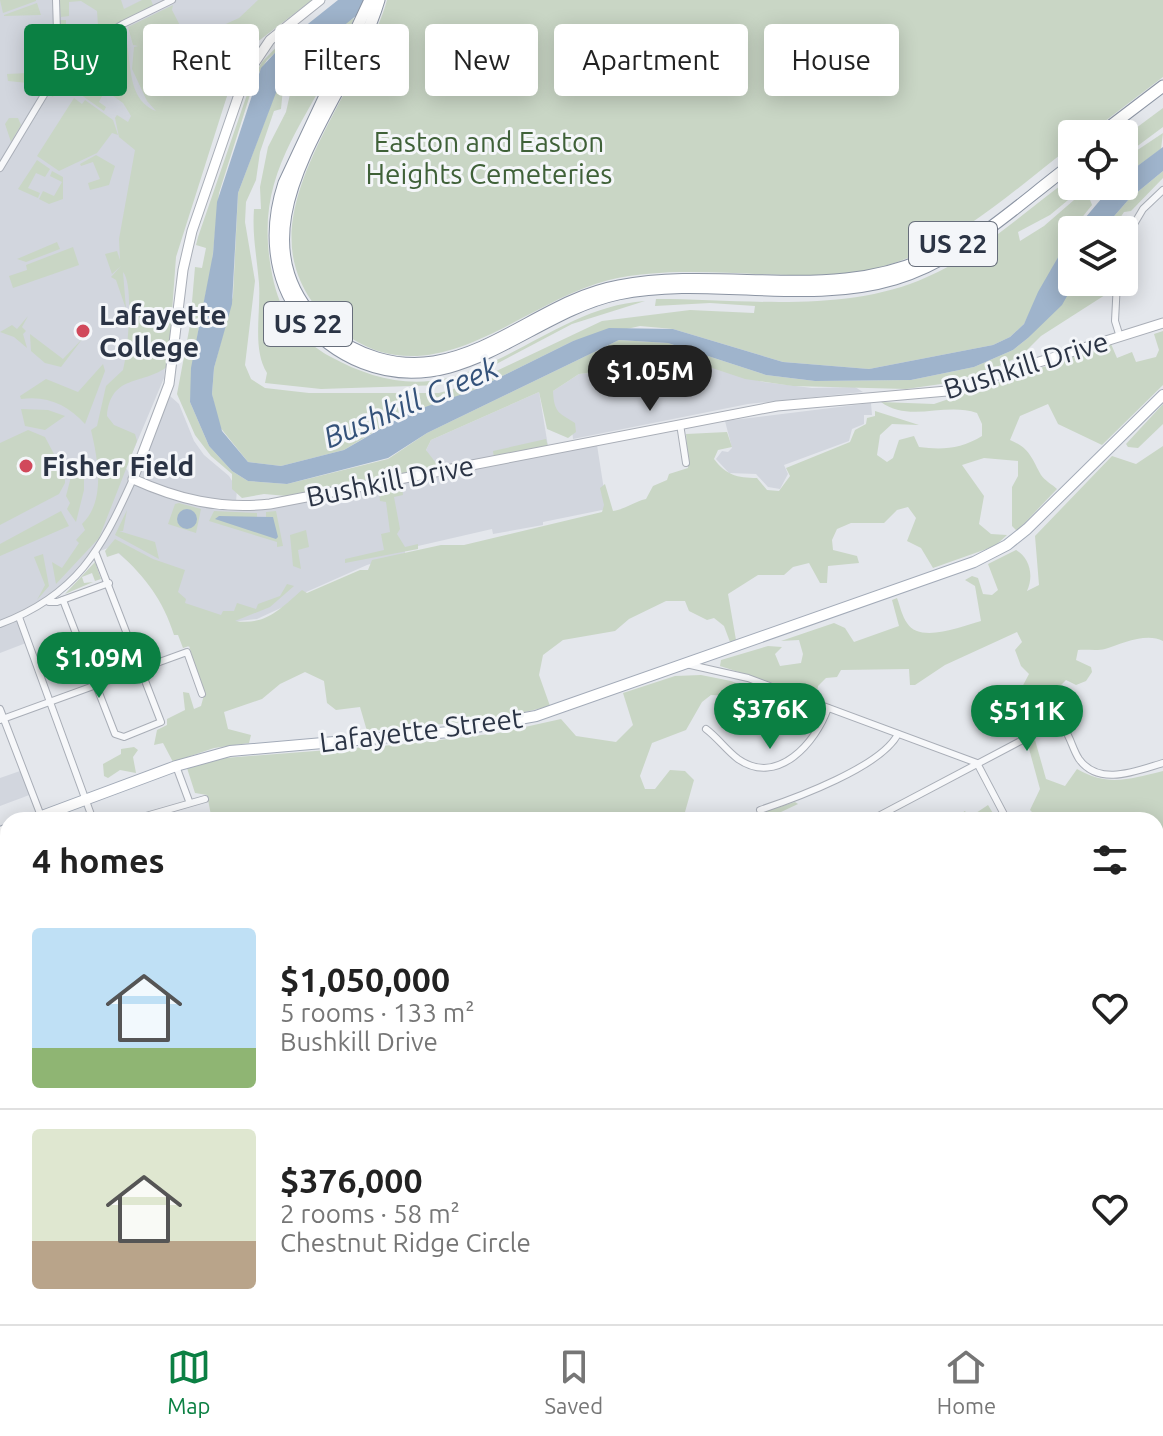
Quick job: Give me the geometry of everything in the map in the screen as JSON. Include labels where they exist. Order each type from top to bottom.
[{"type":"highway","name":"US 22","points":[[361,24],[370,0]]},
{"type":"highway","name":"US 22","points":[[367,24],[379,0]]},
{"type":"highway","points":[[1118,120],[1163,86]]},
{"type":"highway","name":"US 22","points":[[330,96],[284,183],[275,225],[276,256],[290,298],[315,331],[348,356],[393,371],[429,372],[457,366],[575,309],[619,294],[666,290],[834,289],[894,280],[952,253],[1058,174]]},
{"type":"highway","name":"US 22","points":[[332,96],[290,191],[284,222],[285,254],[298,293],[321,325],[352,348],[394,362],[420,364],[454,357],[572,301],[620,286],[666,282],[841,281],[888,273],[949,246],[1058,165]]},
{"type":"highway","points":[[1131,120],[1163,96]]},
{"type":"main road","name":"Lafayette Street","points":[[53,812],[176,766],[230,751],[449,732],[509,723],[686,664],[995,553],[1033,524],[1163,395]]},
{"type":"street","points":[[56,0],[57,24]]},
{"type":"street","points":[[127,25],[172,0]]},
{"type":"street","points":[[49,602],[96,554],[133,479],[168,388],[183,270],[192,231],[245,77],[270,40],[320,0]]},
{"type":"street","points":[[0,168],[45,96]]},
{"type":"street","points":[[1138,217],[1163,190]]},
{"type":"street","points":[[1116,296],[1115,321],[1120,337]]},
{"type":"street","name":"Bushkill Drive","points":[[133,479],[168,494],[200,502],[264,505],[801,402],[947,391],[1163,323]]},
{"type":"street","points":[[680,424],[686,463]]},
{"type":"street","points":[[63,600],[117,736],[124,737],[161,722],[96,554]]},
{"type":"street","points":[[0,624],[49,602],[109,583]]},
{"type":"street","points":[[19,617],[90,812]]},
{"type":"street","points":[[2,720],[187,652],[202,694]]},
{"type":"street","points":[[686,664],[748,678],[977,763],[1003,812]]},
{"type":"street","points":[[706,729],[739,759],[764,767],[778,764],[806,749],[820,730],[828,708]]},
{"type":"street","points":[[0,709],[34,812]]},
{"type":"street","points":[[886,812],[1042,728],[1056,725],[1068,733],[1079,759],[1096,772],[1121,775],[1163,763]]},
{"type":"street","points":[[760,810],[806,794],[883,755],[898,734]]},
{"type":"street","points":[[176,766],[189,801]]},
{"type":"street","points":[[156,812],[205,799]]},
{"type":"shaded area","name":"Lafayette College","points":[[0,0],[306,0],[259,36],[259,24],[143,24],[143,96],[227,96],[178,231],[164,378],[126,468],[133,479],[163,493],[256,505],[597,445],[607,509],[543,522],[543,525],[493,534],[492,529],[405,549],[405,553],[367,565],[304,593],[257,619],[239,621],[188,647],[176,602],[111,547],[94,553],[45,602],[17,616],[26,643],[0,653]]},
{"type":"shaded area","points":[[670,354],[763,382],[812,388],[855,387],[863,392],[748,404],[573,439],[572,429],[559,424],[550,397],[553,391],[579,374],[591,373],[617,357]]},
{"type":"shaded area","points":[[539,392],[548,446],[434,467],[426,450],[431,440]]},
{"type":"shaded area","points":[[170,396],[179,404],[194,441],[204,455],[229,476],[237,489],[236,502],[190,498],[150,484],[138,473]]},
{"type":"shaded area","points":[[871,403],[872,415],[864,415],[864,424],[852,429],[849,441],[784,465],[788,474],[780,489],[768,487],[756,474],[729,473],[716,459],[722,451],[728,452],[732,448],[725,421]]},
{"type":"shaded area","points":[[23,770],[32,794],[0,806],[0,778]]},
{"type":"green space","points":[[0,0],[36,0],[36,1],[3,13]]},
{"type":"green space","points":[[59,0],[121,0],[124,9],[142,0],[151,0],[153,5],[117,24],[98,24],[97,11],[81,1],[69,2],[69,16],[61,17]]},
{"type":"green space","points":[[258,0],[312,0],[281,24],[275,24],[275,28],[259,41],[259,24],[226,24],[239,18]]},
{"type":"green space","name":"Easton and Easton Heights Cemeteries","points":[[387,0],[1163,0],[1163,77],[1106,120],[1058,120],[1058,157],[973,222],[920,253],[892,264],[831,274],[671,272],[609,280],[577,291],[482,338],[449,350],[417,356],[384,353],[351,338],[333,325],[305,290],[296,269],[292,237],[296,203],[308,169],[343,96],[409,96],[409,24],[378,24]]},
{"type":"green space","points":[[37,3],[41,15],[4,16],[4,15]]},
{"type":"green space","points":[[173,5],[172,10],[179,24],[143,24],[143,92],[132,69],[134,47],[138,46],[133,45],[128,27]]},
{"type":"green space","points":[[127,47],[138,96],[156,111],[145,96],[227,96],[176,257],[168,366],[121,387],[110,402],[107,416],[114,425],[135,434],[137,441],[99,538],[56,584],[52,562],[62,568],[79,543],[76,540],[85,530],[82,524],[95,504],[98,467],[91,430],[97,426],[106,386],[123,370],[127,348],[129,318],[126,279],[123,272],[126,309],[116,280],[111,277],[121,266],[112,274],[105,254],[117,251],[120,260],[119,239],[135,150],[119,137],[115,118],[117,115],[128,122],[131,116],[123,103],[113,96],[127,96]]},
{"type":"green space","points":[[275,49],[259,73],[262,62]]},
{"type":"green space","points":[[24,73],[24,83],[8,81],[7,74]]},
{"type":"green space","points":[[275,94],[282,96],[281,109],[274,111],[260,152],[256,180],[246,202],[245,222],[255,281],[245,365],[251,379],[265,388],[309,393],[439,393],[467,385],[602,321],[690,310],[754,313],[755,306],[710,303],[655,306],[656,299],[794,302],[863,296],[896,289],[927,277],[965,256],[1058,188],[1058,200],[1068,200],[1050,215],[1018,232],[1020,241],[1044,226],[1074,200],[1090,200],[1092,205],[1083,216],[1058,216],[1058,257],[1024,324],[1010,337],[993,345],[869,369],[783,362],[673,329],[640,326],[573,341],[474,390],[394,420],[344,450],[281,466],[248,462],[219,426],[212,394],[214,368],[233,296],[238,193]]},
{"type":"green space","points":[[83,96],[102,96],[99,102],[106,107],[104,111]]},
{"type":"green space","points":[[246,96],[250,96],[219,193],[212,263],[198,332],[190,402],[209,446],[232,471],[248,481],[287,484],[388,459],[427,433],[619,340],[668,343],[766,375],[815,381],[911,380],[974,367],[1013,350],[1066,296],[1103,296],[1041,336],[1021,356],[986,372],[906,389],[793,386],[745,379],[670,354],[617,357],[599,372],[579,374],[553,391],[556,409],[575,423],[576,432],[568,438],[547,429],[539,392],[431,440],[426,450],[439,467],[287,496],[264,494],[242,498],[232,489],[232,474],[211,456],[195,435],[177,394],[190,325],[195,267],[202,268],[206,248],[196,245]]},
{"type":"green space","points":[[290,96],[315,96],[294,135],[273,187],[268,216],[268,247],[274,283],[282,306],[294,326],[320,351],[331,357],[388,379],[432,381],[498,360],[593,313],[645,301],[572,324],[466,380],[441,385],[321,389],[265,383],[267,373],[258,342],[259,283],[254,209],[261,209],[260,187],[268,147],[286,112]]},
{"type":"green space","points":[[74,98],[82,104],[85,100],[113,120],[118,135],[112,133],[97,153],[59,171],[37,156]]},
{"type":"green space","points":[[1163,108],[1163,127],[1138,146],[1138,127]]},
{"type":"green space","points":[[9,118],[18,118],[21,125],[11,142],[5,124]]},
{"type":"green space","points":[[1163,133],[1161,149],[1138,166],[1138,150]]},
{"type":"green space","points":[[96,155],[115,166],[109,185],[90,190],[88,183],[100,179],[93,162],[80,164]]},
{"type":"green space","points":[[37,160],[50,169],[45,177],[36,173],[28,188],[40,193],[38,198],[18,189]]},
{"type":"green space","points":[[52,171],[63,177],[63,199],[49,204],[39,199],[43,191],[54,196],[62,182],[50,176]]},
{"type":"green space","points":[[1163,171],[1163,178],[1131,211],[1114,216],[1128,200],[1138,200],[1138,192]]},
{"type":"green space","points":[[57,242],[60,249],[26,262],[17,259]]},
{"type":"green space","points":[[73,247],[79,265],[13,288],[9,276],[27,270],[26,265]]},
{"type":"green space","points":[[28,316],[22,327],[26,331],[23,334],[27,348],[14,337],[0,332],[12,325],[17,329]]},
{"type":"green space","points":[[1163,331],[1163,385],[1102,445],[1058,424],[1048,404],[1020,416],[1010,440],[1026,450],[1042,477],[1057,489],[1017,531],[1012,526],[1012,487],[1018,476],[1018,461],[984,458],[962,465],[984,496],[979,524],[991,534],[1007,535],[995,546],[933,568],[921,548],[907,541],[916,518],[908,507],[897,510],[884,523],[851,523],[837,529],[832,540],[833,550],[857,556],[859,563],[828,566],[827,583],[820,583],[809,563],[793,567],[784,575],[758,575],[728,594],[736,640],[730,642],[724,626],[714,618],[707,620],[689,611],[685,601],[666,601],[629,619],[615,631],[563,640],[543,655],[539,675],[550,706],[496,719],[367,731],[360,707],[336,710],[327,703],[324,681],[305,672],[280,684],[262,699],[224,712],[228,729],[251,735],[249,743],[214,748],[173,762],[163,743],[154,745],[157,730],[167,725],[167,719],[185,710],[183,692],[189,693],[194,709],[201,706],[204,695],[189,646],[183,648],[178,635],[174,635],[165,611],[152,590],[119,553],[107,557],[105,551],[115,539],[153,559],[185,570],[178,592],[186,599],[185,603],[221,615],[223,611],[234,611],[237,603],[256,609],[258,604],[280,596],[287,584],[294,586],[270,607],[235,621],[256,621],[272,614],[302,590],[307,593],[360,570],[368,570],[372,560],[441,545],[464,545],[602,512],[604,505],[600,488],[605,484],[613,511],[646,499],[653,486],[667,480],[669,474],[688,468],[686,434],[727,432],[732,447],[718,450],[714,459],[718,464],[732,474],[757,478],[767,490],[779,491],[790,476],[786,468],[850,442],[855,430],[866,424],[867,418],[875,416],[875,411],[919,425],[892,424],[880,435],[877,455],[887,462],[893,458],[899,440],[914,436],[919,447],[944,448],[967,444],[982,436],[982,424],[977,413],[965,410],[903,411],[881,402],[934,404],[1111,344],[1117,358],[1132,352],[1136,362],[1156,357],[1159,350],[1154,334]]},
{"type":"green space","points":[[30,334],[63,359],[83,338],[61,367],[45,363],[31,351]]},
{"type":"green space","points":[[103,364],[105,371],[85,424],[56,403],[21,399],[20,396],[46,379],[78,392]]},
{"type":"green space","points":[[1163,404],[1163,424],[1138,448],[1128,447],[1126,444]]},
{"type":"green space","points":[[21,409],[48,410],[65,416],[45,430],[25,426]]},
{"type":"green space","name":"Fisher Field","points":[[28,430],[45,437],[65,475],[65,483],[59,494],[0,525],[0,443]]},
{"type":"green space","points":[[546,439],[548,447],[494,458],[493,451]]},
{"type":"green space","points":[[1163,446],[1163,641],[1141,638],[1105,649],[1078,650],[1076,660],[1091,667],[1092,672],[1086,681],[1076,685],[1066,680],[1056,690],[1064,702],[1073,697],[1080,700],[1080,708],[1040,724],[1039,707],[1009,710],[1005,701],[996,709],[994,706],[1020,691],[1029,674],[1021,666],[1015,650],[1022,642],[1017,632],[945,665],[915,685],[910,685],[909,669],[841,670],[837,677],[826,678],[818,686],[816,697],[720,666],[721,660],[768,646],[782,647],[775,654],[780,666],[801,663],[803,654],[799,640],[781,641],[834,623],[845,628],[854,642],[899,626],[892,600],[897,598],[907,623],[921,632],[942,632],[981,621],[975,586],[965,580],[972,576],[978,578],[983,594],[992,595],[998,590],[988,564],[1016,550],[1025,558],[1029,568],[1027,591],[1039,585],[1035,536],[1112,456],[1136,464]]},
{"type":"green space","points":[[84,470],[84,490],[76,522],[67,509],[70,503],[66,496],[72,473]]},
{"type":"green space","points":[[402,487],[403,495],[394,497],[400,529],[397,534],[405,547],[418,544],[418,549],[345,563],[345,559],[384,550],[381,534],[390,532],[386,502],[380,501],[379,491]]},
{"type":"green space","points":[[175,504],[201,509],[196,533],[168,524]]},
{"type":"green space","points":[[127,510],[123,531],[119,531],[155,542],[159,559],[115,535]]},
{"type":"green space","points":[[61,511],[69,526],[0,556],[0,544]]},
{"type":"green space","points":[[214,511],[257,513],[257,517],[266,518],[266,512],[276,511],[283,546],[277,547],[277,542],[209,521]]},
{"type":"green space","points":[[306,530],[309,547],[298,550],[301,569],[293,566],[290,535]]},
{"type":"green space","points":[[43,554],[49,586],[37,600],[45,585],[34,557]]},
{"type":"green space","points":[[95,562],[101,579],[95,581],[92,573],[82,577],[84,583],[93,582],[65,594]]},
{"type":"green space","points":[[701,675],[731,681],[805,710],[805,716],[793,715],[779,724],[769,719],[762,706],[735,693],[730,696],[711,695],[702,702],[686,730],[652,743],[640,776],[645,789],[655,789],[670,770],[685,771],[694,780],[685,812],[210,812],[207,795],[195,793],[187,768],[225,758],[406,744],[498,733],[561,719],[576,736],[616,742],[633,725],[623,693],[675,676]]},
{"type":"green space","points":[[1035,740],[1046,779],[1065,786],[1077,769],[1109,780],[1163,771],[1163,812],[1032,812],[1030,810],[1040,789],[1028,745]]},
{"type":"green space","points":[[134,747],[138,750],[133,757],[136,773],[120,770],[108,778],[104,776],[103,764],[121,754],[121,749]]},
{"type":"green space","points":[[795,802],[798,804],[781,812],[764,812]]},
{"type":"green space","points":[[988,805],[992,812],[978,812]]},
{"type":"water","points":[[338,0],[376,0],[346,24],[308,24]]},
{"type":"water","points":[[275,53],[275,95],[238,193],[232,304],[214,368],[212,394],[222,431],[248,462],[281,466],[344,450],[408,413],[474,390],[573,341],[609,328],[673,329],[783,362],[869,369],[993,345],[1010,337],[1024,324],[1058,257],[1058,296],[1067,296],[1062,305],[1013,350],[974,367],[911,380],[815,381],[766,375],[668,343],[619,340],[427,433],[388,458],[287,484],[248,481],[232,471],[209,446],[190,402],[191,368],[213,254],[217,202],[252,96],[259,96],[261,68]]},
{"type":"water","points":[[1163,147],[1163,171],[1138,192],[1138,166]]},
{"type":"water","points":[[1100,200],[1128,200],[1114,216],[1087,216]]},
{"type":"water","points":[[187,509],[194,512],[197,519],[194,526],[187,529],[180,526],[177,519],[180,512]]},
{"type":"water","points":[[219,516],[273,517],[278,537],[276,539],[215,519]]},
{"type":"place","name":"Lafayette College","points":[[83,331]]},
{"type":"place","name":"Fisher Field","points":[[26,466]]},
{"type":"water label","name":"Bushkill Creek","points":[[411,403]]}]
